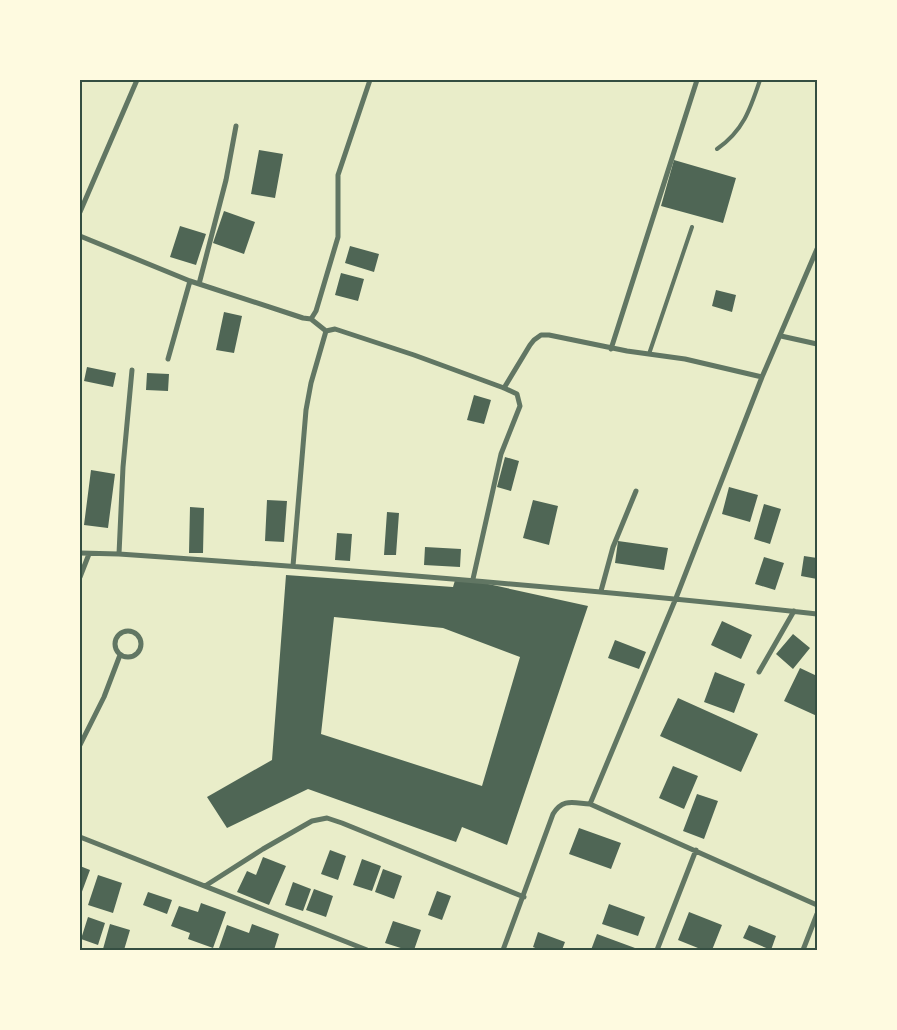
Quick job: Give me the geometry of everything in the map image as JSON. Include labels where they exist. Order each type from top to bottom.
[{"type":"street","points":[[80,212],[137,80]]},
{"type":"street","points":[[311,319],[316,311],[338,237],[338,175],[370,80]]},
{"type":"street","points":[[611,348],[697,80]]},
{"type":"street","points":[[199,284],[226,180],[236,126]]},
{"type":"street","points":[[80,236],[190,281],[311,319],[326,331]]},
{"type":"street","points":[[590,804],[676,598],[762,377],[817,249]]},
{"type":"street","points":[[168,359],[190,281]]},
{"type":"street","points":[[326,331],[335,329],[414,355],[517,394],[520,406],[501,454],[473,579]]},
{"type":"street","points":[[292,566],[307,403],[326,331]]},
{"type":"street","points":[[504,388],[530,345],[541,335],[686,359],[762,377]]},
{"type":"street","points":[[780,336],[817,344]]},
{"type":"street","points":[[120,554],[123,467],[132,370]]},
{"type":"street","points":[[601,591],[613,546],[636,491]]},
{"type":"street","points":[[80,553],[120,554],[473,579],[676,598],[817,614]]},
{"type":"street","points":[[80,577],[89,554]]},
{"type":"street","points":[[759,672],[794,611]]},
{"type":"street","points":[[129,630],[134,632],[139,636],[141,642],[140,650],[135,655],[128,657],[120,655],[114,645],[115,638],[120,633],[129,630]]},
{"type":"street","points":[[80,745],[104,697],[120,655]]},
{"type":"street","points":[[504,950],[553,814],[558,806],[566,803],[590,804],[817,905]]},
{"type":"street","points":[[205,886],[312,821],[327,818],[524,897]]},
{"type":"street","points":[[80,837],[366,950]]},
{"type":"street","points":[[658,950],[696,850]]},
{"type":"street","points":[[803,950],[817,914]]},
{"type":"lane","points":[[716,149],[731,139],[748,115],[760,80]]},
{"type":"lane","points":[[649,354],[692,227]]},
{"type":"building","points":[[259,150],[283,154],[275,198],[251,194]]},
{"type":"building","points":[[674,160],[736,178],[723,223],[661,206]]},
{"type":"building","points":[[224,211],[255,222],[244,254],[213,243]]},
{"type":"building","points":[[180,226],[206,234],[196,265],[170,257]]},
{"type":"building","points":[[350,246],[379,254],[374,272],[345,263]]},
{"type":"building","points":[[341,273],[364,279],[358,301],[335,295]]},
{"type":"building","points":[[716,290],[736,295],[732,312],[712,306]]},
{"type":"building","points":[[224,312],[242,316],[234,353],[216,350]]},
{"type":"building","points":[[87,367],[116,373],[113,387],[84,381]]},
{"type":"building","points":[[147,373],[169,374],[168,391],[146,390]]},
{"type":"building","points":[[474,395],[491,400],[484,424],[467,420]]},
{"type":"building","points":[[505,457],[519,461],[511,491],[497,487]]},
{"type":"building","points":[[91,470],[115,474],[108,528],[84,525]]},
{"type":"building","points":[[729,487],[758,495],[750,522],[722,514]]},
{"type":"building","points":[[267,500],[287,501],[284,542],[265,541]]},
{"type":"building","points":[[533,500],[558,506],[549,545],[523,538]]},
{"type":"building","points":[[764,504],[781,509],[770,544],[754,539]]},
{"type":"building","points":[[190,507],[204,508],[203,553],[189,553]]},
{"type":"building","points":[[387,512],[399,513],[396,555],[384,555]]},
{"type":"building","points":[[337,533],[352,534],[350,561],[335,560]]},
{"type":"building","points":[[618,541],[668,548],[664,570],[615,563]]},
{"type":"building","points":[[425,547],[461,549],[460,567],[424,565]]},
{"type":"building","points":[[804,556],[817,558],[817,579],[801,576]]},
{"type":"building","points":[[764,557],[784,563],[775,590],[755,584]]},
{"type":"building","points":[[286,575],[453,587],[456,577],[588,606],[507,845],[462,827],[456,842],[308,789],[227,828],[207,797],[272,760]],"holes":[[[334,617],[443,628],[520,657],[482,786],[321,734]]]},
{"type":"building","points":[[722,621],[752,635],[741,659],[711,645]]},
{"type":"building","points":[[793,634],[810,648],[793,669],[776,654]]},
{"type":"building","points":[[615,640],[646,652],[639,669],[608,658]]},
{"type":"building","points":[[800,668],[817,676],[817,716],[784,701]]},
{"type":"building","points":[[715,672],[745,684],[734,713],[704,702]]},
{"type":"building","points":[[678,698],[758,734],[741,772],[660,736]]},
{"type":"building","points":[[673,766],[698,776],[684,809],[659,798]]},
{"type":"building","points":[[697,794],[718,801],[704,839],[683,831]]},
{"type":"building","points":[[579,828],[621,843],[611,869],[569,854]]},
{"type":"building","points":[[330,850],[346,856],[338,880],[321,874]]},
{"type":"building","points":[[263,857],[286,866],[269,905],[237,892],[247,871],[256,875]]},
{"type":"building","points":[[362,859],[381,866],[372,891],[353,885]]},
{"type":"building","points":[[80,866],[90,870],[80,897]]},
{"type":"building","points":[[383,869],[402,876],[394,899],[375,892]]},
{"type":"building","points":[[98,875],[122,883],[113,913],[88,905]]},
{"type":"building","points":[[293,882],[311,889],[303,911],[285,905]]},
{"type":"building","points":[[314,889],[333,896],[326,917],[306,910]]},
{"type":"building","points":[[437,891],[451,896],[442,920],[428,915]]},
{"type":"building","points":[[148,892],[172,900],[167,914],[143,905]]},
{"type":"building","points":[[201,903],[226,912],[213,948],[188,939],[190,933],[171,926],[179,906],[198,912]]},
{"type":"building","points":[[609,904],[645,917],[638,936],[602,924]]},
{"type":"building","points":[[689,912],[722,925],[712,950],[703,950],[678,940]]},
{"type":"building","points":[[88,917],[105,923],[98,945],[81,939]]},
{"type":"building","points":[[393,921],[421,930],[414,950],[407,950],[385,943]]},
{"type":"building","points":[[110,924],[130,930],[124,950],[103,949]]},
{"type":"building","points":[[252,924],[279,934],[274,950],[224,950],[219,948],[227,925],[249,933]]},
{"type":"building","points":[[749,925],[776,936],[771,950],[743,938]]},
{"type":"building","points":[[538,932],[565,942],[562,950],[540,950],[533,947]]},
{"type":"building","points":[[597,934],[635,948],[634,950],[591,950]]}]
